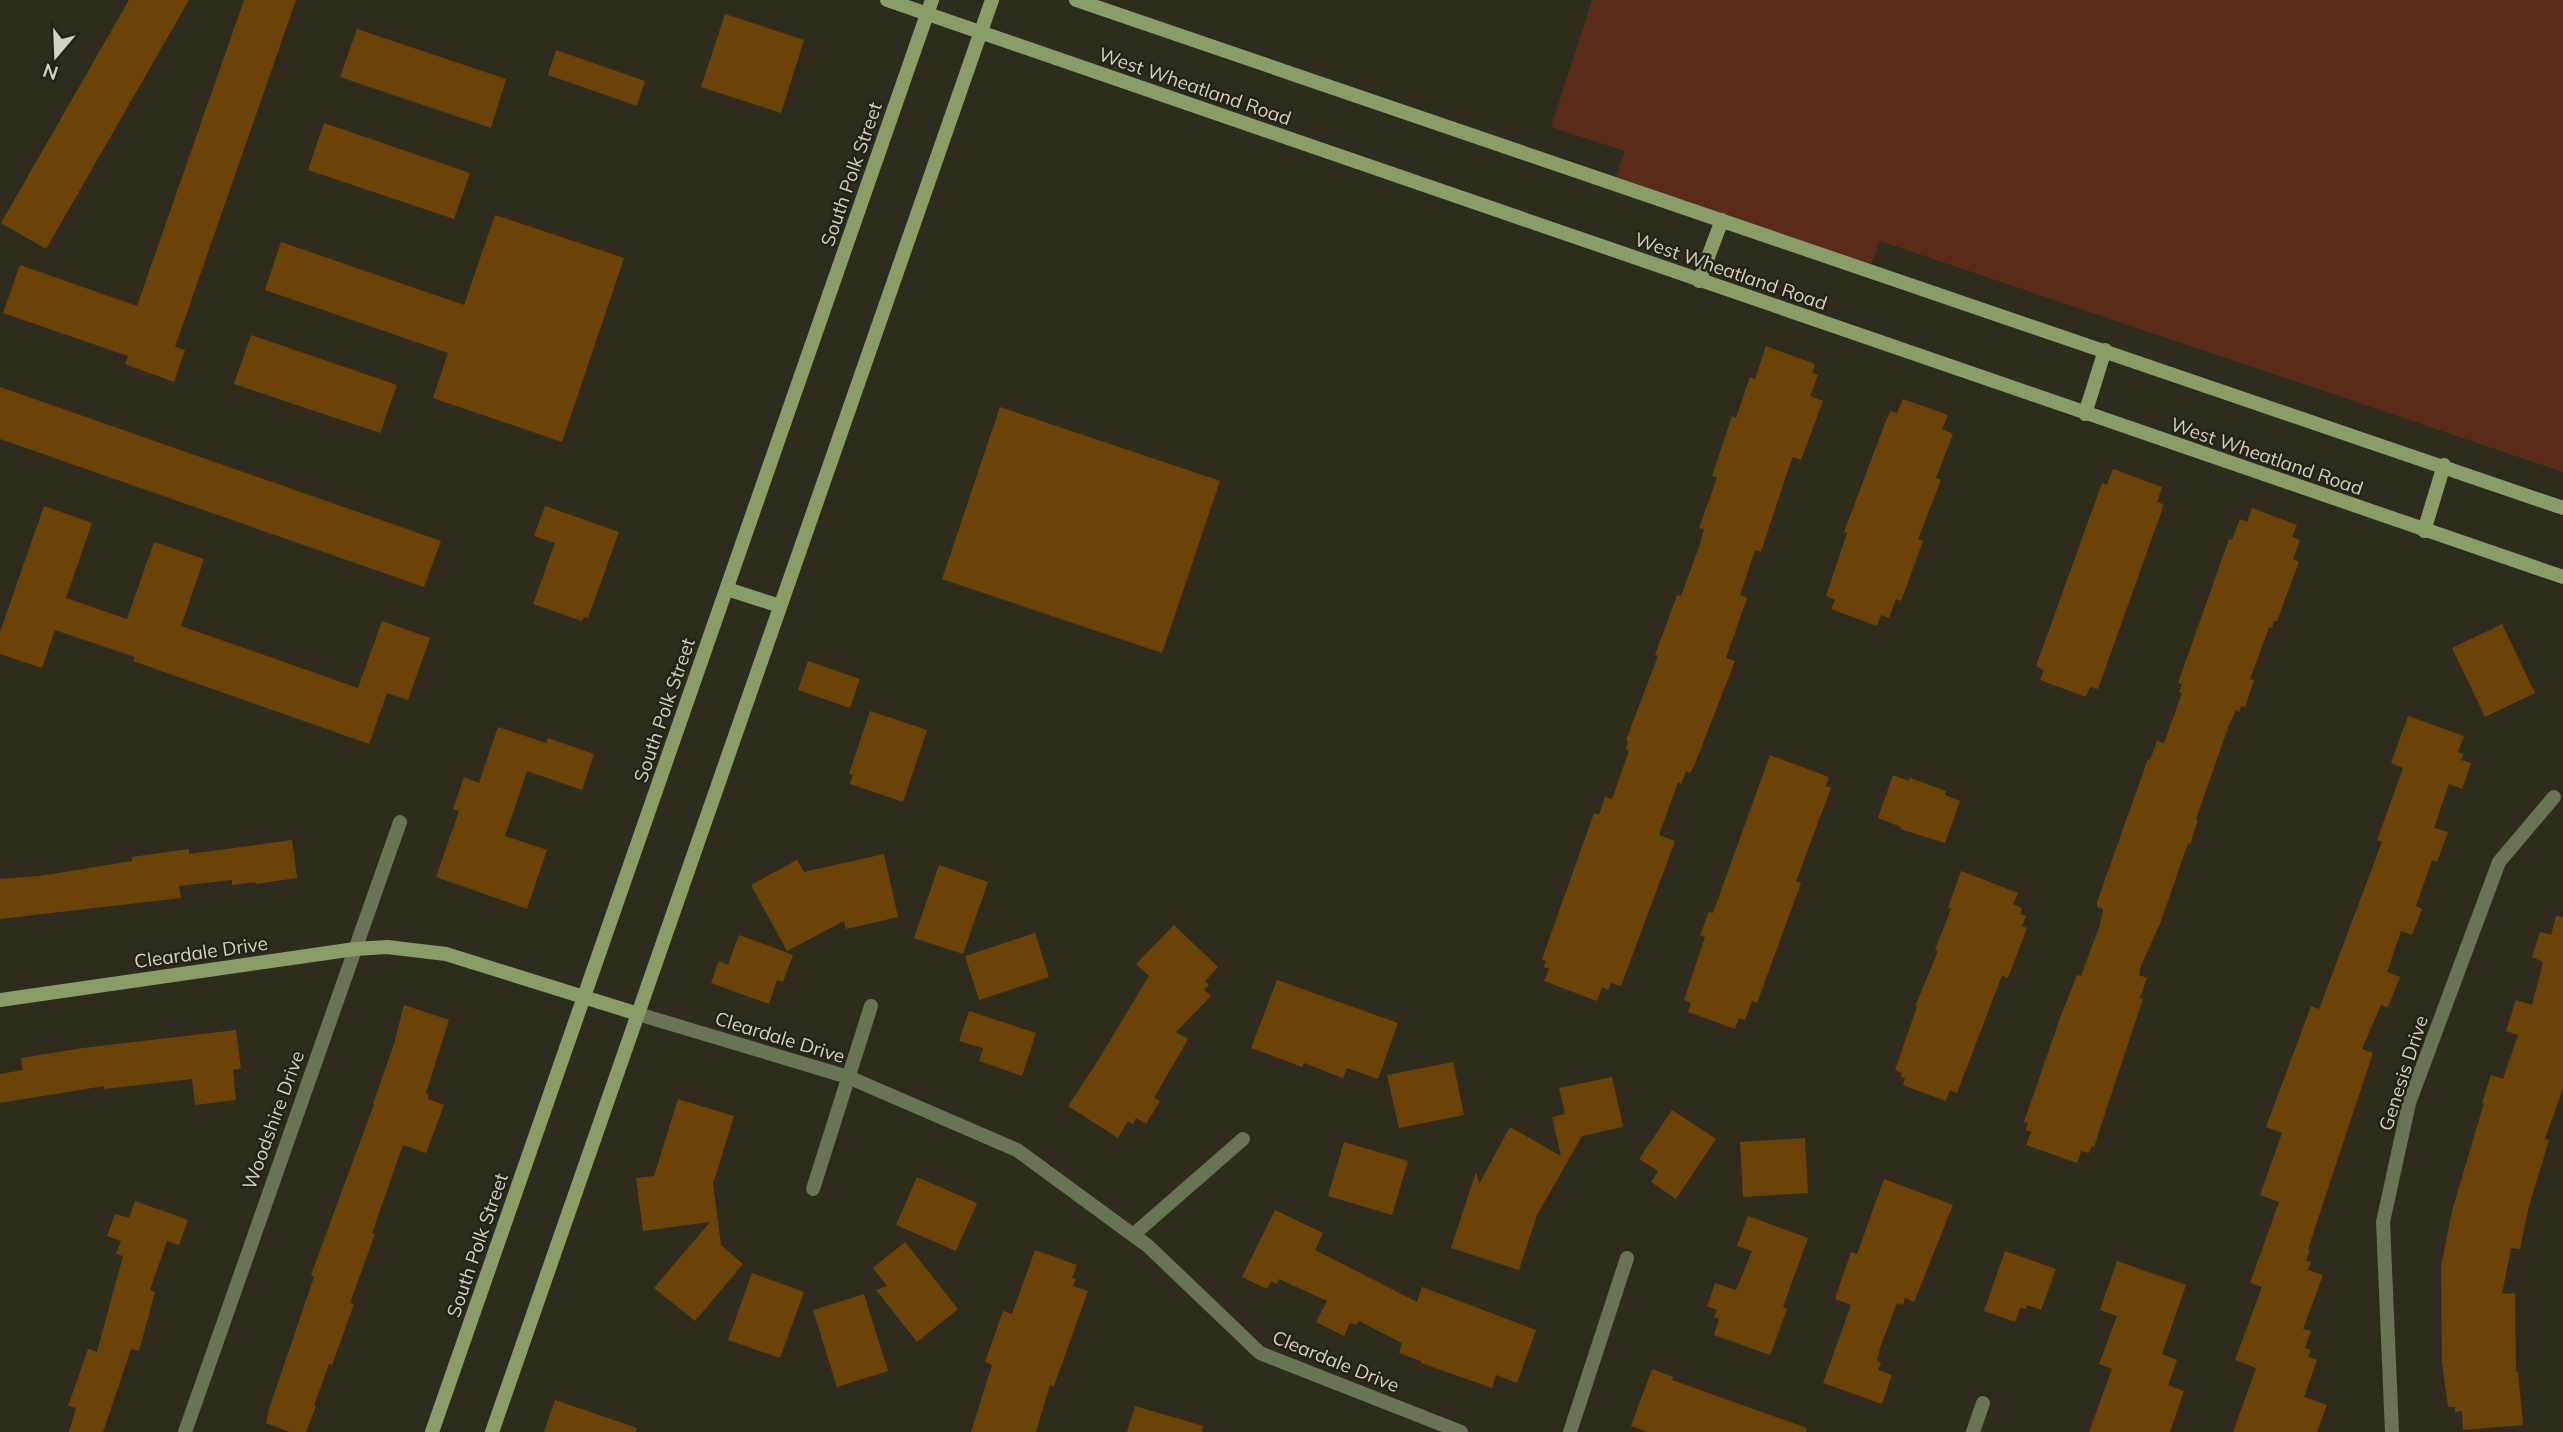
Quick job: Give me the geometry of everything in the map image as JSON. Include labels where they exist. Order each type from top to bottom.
[{"type":"main road","name":"West Wheatland Road","points":[[887,0],[930,7],[980,33],[2563,577]]},
{"type":"main road","points":[[492,1432],[992,0]]},
{"type":"main road","points":[[1076,0],[2563,508]]},
{"type":"main road","name":"South Polk Street","points":[[432,1432],[930,7]]},
{"type":"main road","points":[[1699,281],[1722,220]]},
{"type":"main road","points":[[2085,414],[2105,350]]},
{"type":"main road","points":[[2424,531],[2444,466]]},
{"type":"main road","points":[[727,589],[780,606]]},
{"type":"main road","name":"Cleardale Drive","points":[[0,1000],[355,949],[387,947],[446,954],[638,1014]]},
{"type":"street","name":"Genesis Drive","points":[[2392,1432],[2383,1222],[2409,1103],[2499,862],[2554,797]]},
{"type":"street","name":"Woodshire Drive","points":[[185,1432],[400,822]]},
{"type":"street","points":[[813,1189],[871,1006]]},
{"type":"street","name":"Cleardale Drive","points":[[638,1014],[848,1077],[1017,1150],[1148,1246],[1260,1353],[1461,1432]]},
{"type":"street","points":[[1133,1235],[1243,1139]]},
{"type":"street","points":[[1570,1432],[1627,1258]]},
{"type":"street","points":[[1973,1432],[1983,1403]]},
{"type":"shaded area","points":[[1592,0],[2563,0],[2563,472],[1880,241],[1869,269],[1613,184],[1625,151],[1551,127]]},
{"type":"building","points":[[129,0],[189,0],[46,249],[1,223]]},
{"type":"building","points":[[244,0],[296,0],[175,347],[185,350],[174,382],[125,364],[128,356],[3,313],[20,265],[137,306]]},
{"type":"building","points":[[725,14],[804,40],[781,113],[701,87]]},
{"type":"building","points":[[357,29],[506,79],[491,128],[340,77]]},
{"type":"building","points":[[556,50],[645,81],[637,106],[548,75]]},
{"type":"building","points":[[324,123],[470,173],[454,219],[308,170]]},
{"type":"building","points":[[495,215],[624,258],[562,442],[433,398],[448,353],[265,290],[281,242],[464,305]]},
{"type":"building","points":[[251,335],[397,385],[380,433],[234,384]]},
{"type":"building","points":[[1766,346],[1815,364],[1812,373],[1818,375],[1810,396],[1823,401],[1801,460],[1793,457],[1790,464],[1761,552],[1755,550],[1740,595],[1747,598],[1726,658],[1735,661],[1694,766],[1690,773],[1686,771],[1681,784],[1678,782],[1659,835],[1675,841],[1621,986],[1611,983],[1608,990],[1602,987],[1597,1001],[1544,981],[1549,969],[1544,967],[1546,961],[1542,959],[1594,813],[1599,815],[1605,797],[1612,799],[1629,751],[1626,749],[1626,740],[1658,656],[1655,655],[1677,595],[1681,596],[1700,544],[1704,529],[1699,528],[1717,478],[1712,476],[1732,416],[1736,418],[1750,377],[1755,379]]},
{"type":"building","points":[[0,387],[441,541],[424,587],[0,439]]},
{"type":"building","points":[[1903,399],[1948,415],[1942,429],[1953,434],[1936,478],[1941,480],[1918,539],[1923,541],[1901,601],[1896,599],[1889,618],[1881,615],[1877,626],[1831,609],[1835,600],[1826,596],[1847,533],[1844,532],[1884,426],[1890,411],[1897,413]]},
{"type":"building","points":[[1000,407],[1220,481],[1162,653],[942,579]]},
{"type":"building","points":[[2113,469],[2162,487],[2157,502],[2163,504],[2098,689],[2090,687],[2086,697],[2040,680],[2044,670],[2036,666],[2102,483],[2107,485]]},
{"type":"building","points":[[44,506],[92,523],[66,598],[127,619],[154,542],[204,559],[181,626],[358,688],[382,621],[430,638],[408,700],[387,693],[369,744],[133,661],[135,657],[55,630],[42,668],[0,654],[0,632]]},
{"type":"building","points":[[545,506],[619,532],[588,618],[584,617],[582,621],[533,604],[555,543],[534,536]]},
{"type":"building","points":[[2252,508],[2297,525],[2292,537],[2300,540],[2293,559],[2299,562],[2277,621],[2274,621],[2272,628],[2269,627],[2250,679],[2254,680],[2245,707],[2241,706],[2239,712],[2236,710],[2229,725],[2190,844],[2188,843],[2160,924],[2141,965],[2139,975],[2147,978],[2140,998],[2143,999],[2094,1147],[2092,1146],[2089,1153],[2081,1151],[2077,1163],[2026,1145],[2031,1132],[2026,1130],[2028,1123],[2024,1122],[2060,1018],[2077,975],[2081,976],[2100,925],[2103,909],[2097,907],[2097,902],[2148,759],[2150,760],[2157,741],[2164,743],[2182,693],[2179,692],[2182,684],[2178,683],[2229,539],[2232,540],[2240,519],[2247,522]]},
{"type":"building","points":[[2502,624],[2535,693],[2485,717],[2452,648]]},
{"type":"building","points":[[808,661],[860,679],[850,708],[798,690]]},
{"type":"building","points":[[870,711],[927,730],[903,802],[850,784],[853,775],[849,774]]},
{"type":"building","points":[[2408,716],[2464,736],[2458,752],[2463,754],[2461,760],[2471,763],[2462,789],[2449,784],[2434,828],[2448,832],[2437,862],[2432,860],[2416,906],[2422,909],[2412,935],[2401,931],[2387,972],[2400,977],[2388,1007],[2381,1005],[2362,1049],[2373,1053],[2308,1249],[2310,1250],[2306,1261],[2311,1262],[2308,1270],[2323,1275],[2303,1329],[2311,1331],[2305,1348],[2311,1350],[2308,1357],[2317,1360],[2304,1397],[2327,1405],[2317,1432],[2233,1432],[2256,1368],[2235,1360],[2262,1287],[2250,1283],[2279,1202],[2260,1195],[2282,1133],[2266,1127],[2311,1006],[2319,1009],[2382,842],[2377,840],[2403,768],[2391,763]]},
{"type":"building","points":[[498,727],[546,743],[548,738],[594,754],[582,790],[527,771],[505,836],[547,850],[527,909],[436,877],[459,811],[453,809],[464,777],[479,783]]},
{"type":"building","points":[[1770,755],[1829,777],[1826,786],[1831,788],[1796,881],[1801,883],[1757,1003],[1752,1001],[1745,1020],[1739,1018],[1735,1029],[1688,1012],[1691,1003],[1684,1000],[1705,937],[1700,935],[1709,912],[1713,913]]},
{"type":"building","points":[[1893,775],[1946,791],[1945,795],[1960,801],[1945,843],[1900,829],[1901,827],[1878,818]]},
{"type":"building","points":[[292,840],[297,878],[256,884],[232,885],[232,880],[179,886],[181,898],[0,919],[0,879],[40,876],[132,861],[132,857],[189,849],[189,854]]},
{"type":"building","points":[[884,854],[898,917],[846,929],[844,921],[787,951],[751,885],[797,860],[804,872]]},
{"type":"building","points":[[939,865],[988,882],[963,954],[914,938]]},
{"type":"building","points":[[1961,871],[2018,893],[2013,904],[2022,908],[2020,914],[2026,916],[2022,926],[2027,928],[2008,978],[2002,975],[1957,1093],[1950,1090],[1946,1101],[1903,1085],[1905,1078],[1895,1070],[1915,1007],[1938,951],[1935,950],[1951,909],[1948,908]]},
{"type":"building","points":[[2556,916],[2563,917],[2563,1088],[2545,1139],[2549,1140],[2529,1206],[2520,1249],[2511,1248],[2502,1294],[2515,1293],[2516,1372],[2523,1425],[2463,1430],[2462,1411],[2455,1412],[2455,1407],[2448,1407],[2442,1362],[2441,1267],[2452,1211],[2491,1075],[2503,1079],[2518,1035],[2506,1031],[2516,1000],[2532,1005],[2543,962],[2532,957],[2540,932],[2551,935]]},
{"type":"building","points":[[1174,925],[1218,967],[1205,981],[1209,985],[1204,990],[1211,996],[1176,1032],[1188,1039],[1154,1098],[1160,1101],[1146,1124],[1136,1118],[1133,1124],[1128,1121],[1118,1138],[1068,1106],[1149,976],[1136,964]]},
{"type":"building","points":[[1035,933],[1049,977],[979,1000],[965,956]]},
{"type":"building","points":[[739,935],[793,955],[783,982],[777,980],[769,1004],[711,983],[719,961],[728,965]]},
{"type":"building","points":[[1277,980],[1398,1023],[1378,1079],[1347,1068],[1343,1078],[1304,1063],[1302,1067],[1251,1048]]},
{"type":"building","points":[[404,1005],[449,1020],[426,1093],[429,1095],[428,1099],[444,1105],[426,1153],[403,1145],[350,1303],[354,1304],[332,1365],[329,1364],[306,1432],[290,1432],[266,1423],[269,1409],[314,1277],[311,1275],[374,1104]]},
{"type":"building","points":[[969,1011],[1036,1033],[1022,1076],[979,1061],[983,1048],[959,1041]]},
{"type":"building","points":[[236,1030],[241,1069],[233,1070],[236,1100],[195,1105],[192,1079],[104,1089],[104,1086],[0,1103],[0,1074],[23,1070],[21,1058]]},
{"type":"building","points":[[1453,1062],[1464,1115],[1399,1128],[1387,1075]]},
{"type":"building","points":[[1612,1077],[1623,1127],[1582,1136],[1537,1215],[1519,1270],[1451,1248],[1476,1172],[1479,1184],[1510,1127],[1561,1156],[1552,1117],[1565,1114],[1559,1088]]},
{"type":"building","points":[[678,1099],[734,1116],[713,1184],[721,1245],[743,1264],[695,1321],[654,1288],[710,1222],[643,1231],[636,1178],[654,1176]]},
{"type":"building","points":[[1672,1110],[1716,1139],[1676,1199],[1651,1182],[1658,1171],[1639,1159]]},
{"type":"building","points":[[1805,1138],[1808,1193],[1743,1197],[1740,1142]]},
{"type":"building","points":[[1344,1142],[1408,1161],[1392,1215],[1328,1196]]},
{"type":"building","points":[[917,1177],[977,1203],[956,1251],[896,1225]]},
{"type":"building","points":[[1884,1179],[1953,1205],[1914,1302],[1905,1298],[1903,1305],[1897,1303],[1880,1348],[1877,1361],[1881,1363],[1878,1370],[1892,1375],[1882,1404],[1823,1383],[1851,1305],[1835,1299],[1851,1252],[1857,1254]]},
{"type":"building","points":[[135,1201],[188,1220],[179,1245],[167,1241],[150,1290],[155,1292],[139,1351],[131,1349],[103,1432],[69,1432],[76,1408],[68,1406],[88,1349],[97,1352],[123,1256],[116,1254],[121,1241],[107,1236],[115,1214],[129,1218]]},
{"type":"building","points":[[1275,1210],[1323,1233],[1315,1250],[1417,1302],[1422,1287],[1536,1330],[1517,1383],[1496,1375],[1492,1388],[1421,1363],[1399,1353],[1402,1343],[1359,1321],[1356,1325],[1350,1323],[1344,1336],[1316,1322],[1327,1301],[1279,1279],[1277,1284],[1271,1281],[1267,1289],[1242,1277]]},
{"type":"building","points":[[1748,1216],[1808,1238],[1783,1307],[1787,1309],[1770,1355],[1714,1335],[1719,1319],[1714,1317],[1717,1310],[1707,1306],[1715,1283],[1736,1290],[1752,1251],[1737,1246]]},
{"type":"building","points":[[905,1242],[958,1309],[917,1342],[876,1290],[887,1286],[873,1268]]},
{"type":"building","points":[[1035,1250],[1077,1265],[1072,1278],[1076,1279],[1073,1286],[1088,1291],[1054,1386],[1050,1385],[1036,1432],[971,1432],[992,1365],[985,1362],[1003,1311],[1012,1314]]},
{"type":"building","points":[[2005,1251],[2056,1269],[2041,1310],[2027,1305],[2026,1309],[2020,1308],[2015,1322],[1984,1311]]},
{"type":"building","points":[[2117,1261],[2186,1285],[2162,1354],[2177,1360],[2168,1385],[2184,1391],[2170,1432],[2089,1432],[2112,1369],[2099,1364],[2117,1316],[2100,1310]]},
{"type":"building","points":[[752,1273],[804,1292],[780,1358],[728,1340]]},
{"type":"building","points":[[864,1294],[888,1371],[837,1387],[813,1310]]},
{"type":"building","points":[[1652,1369],[1673,1377],[1672,1380],[1807,1428],[1806,1432],[1648,1432],[1631,1426]]},
{"type":"building","points":[[555,1400],[637,1428],[636,1432],[544,1432]]},
{"type":"building","points":[[1135,1406],[1203,1426],[1202,1432],[1127,1432]]}]
